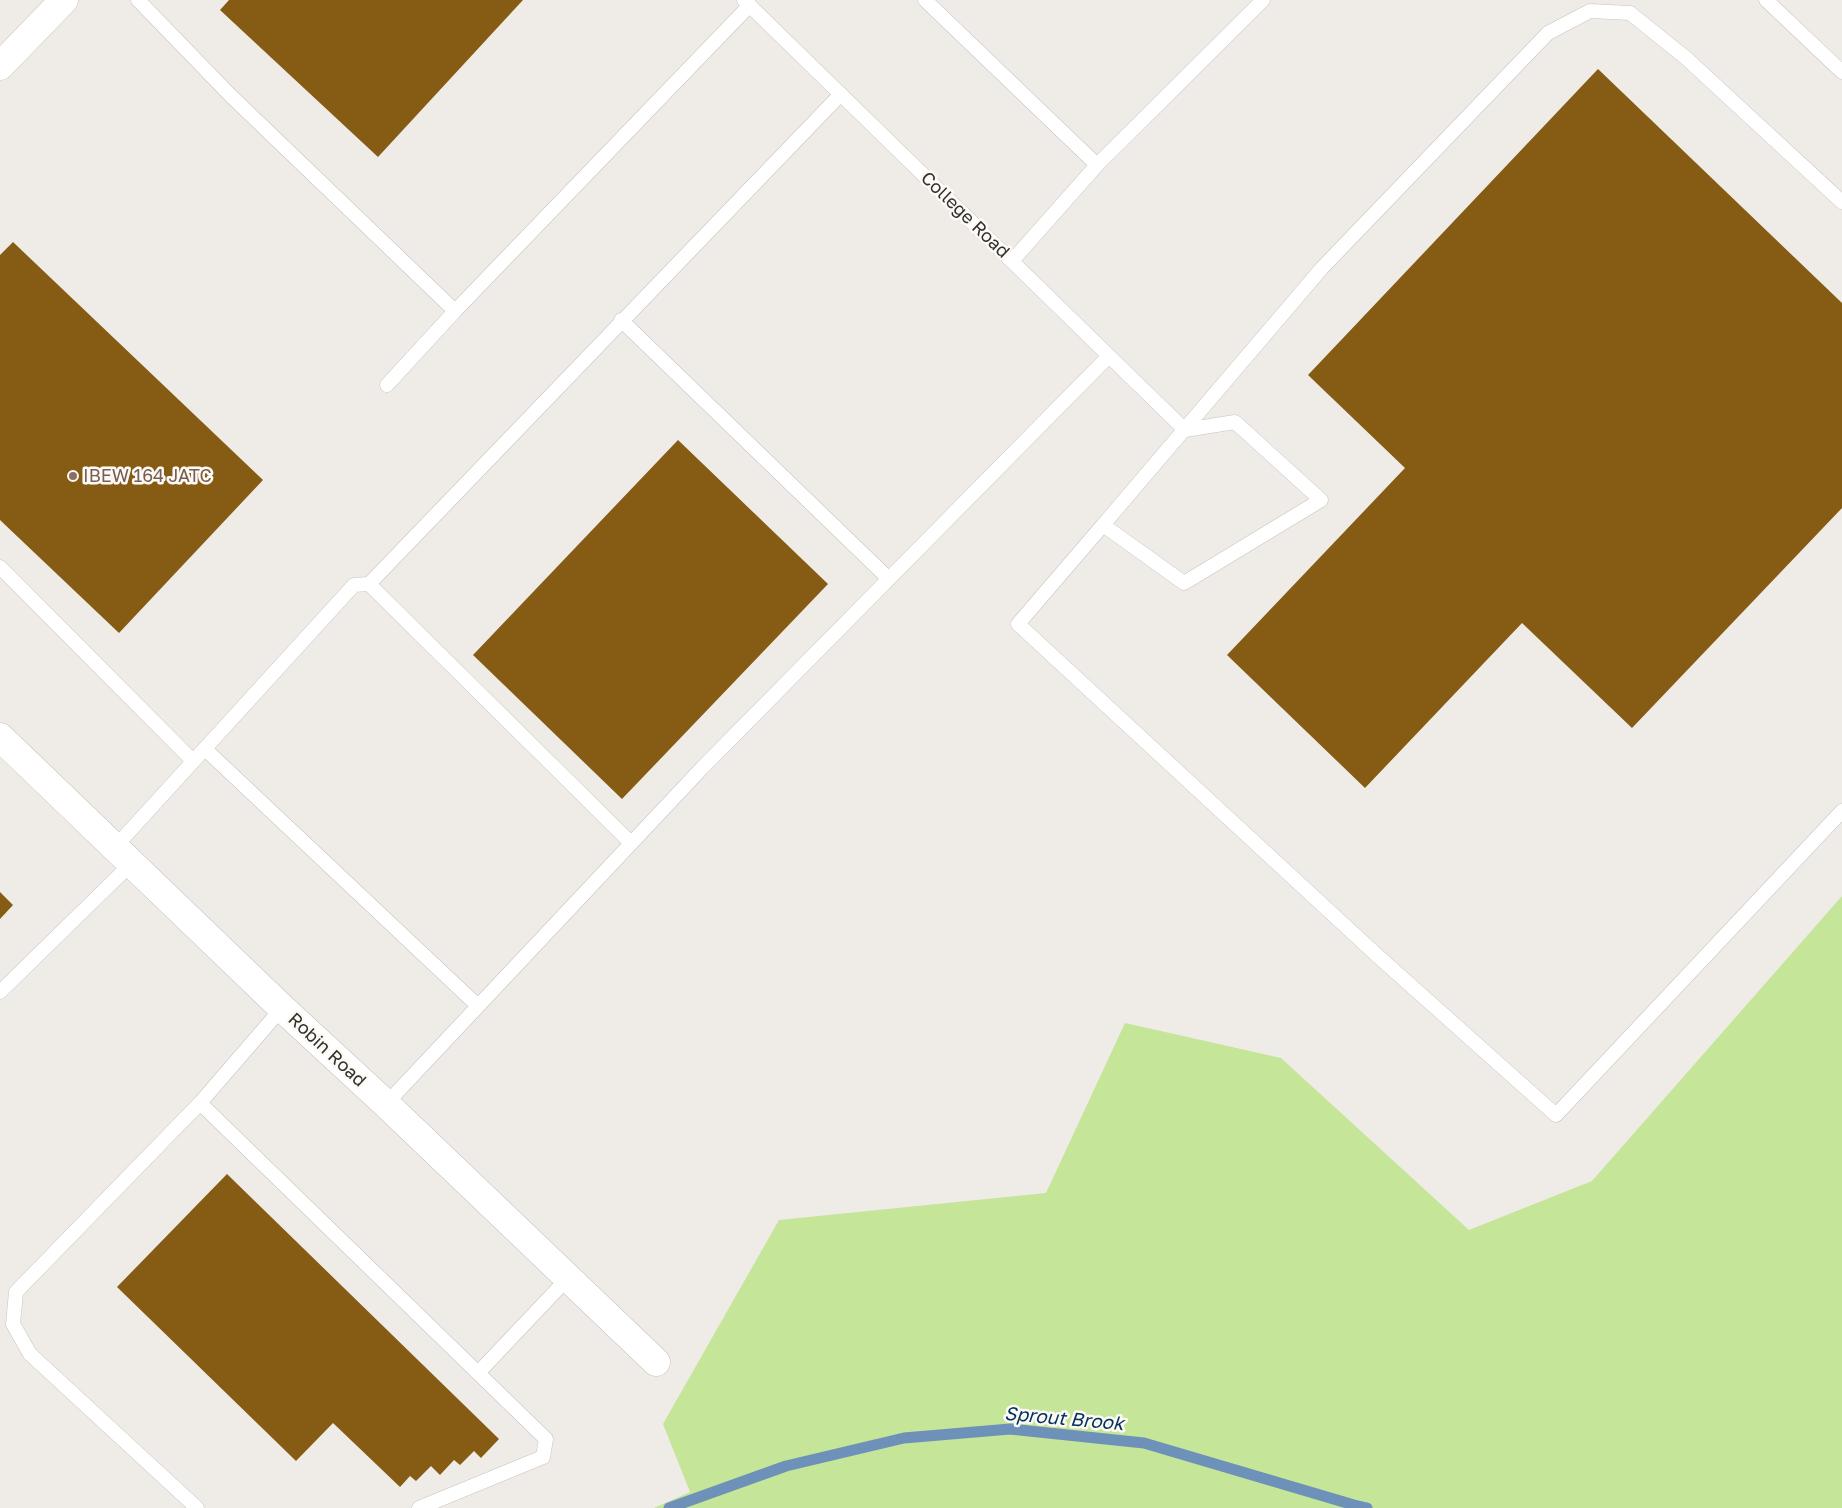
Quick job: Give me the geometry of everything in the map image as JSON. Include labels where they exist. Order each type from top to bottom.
[{"type":"street","points":[[0,66],[55,3]]},
{"type":"street","name":"Robin Road","points":[[0,736],[282,1008],[386,1104],[656,1362]]},
{"type":"lane","points":[[138,0],[230,95],[455,311]]},
{"type":"lane","points":[[925,0],[1097,165]]},
{"type":"lane","points":[[1012,261],[1097,165],[1263,0]]},
{"type":"lane","points":[[1766,0],[1842,72]]},
{"type":"lane","points":[[387,385],[747,3]]},
{"type":"lane","name":"College Road","points":[[747,3],[1185,430]]},
{"type":"lane","points":[[1842,202],[1686,58],[1630,13],[1590,11],[1548,33],[1322,268],[1018,624],[1380,958],[1556,1115],[1842,811]]},
{"type":"lane","points":[[0,992],[124,855],[193,761],[354,585],[369,584],[621,320],[841,94]]},
{"type":"lane","points":[[621,320],[889,579]]},
{"type":"lane","points":[[386,1104],[702,768],[1109,356]]},
{"type":"lane","points":[[1103,525],[1184,583],[1321,500],[1235,422],[1185,430]]},
{"type":"lane","points":[[0,567],[193,761]]},
{"type":"lane","points":[[369,584],[631,843]]},
{"type":"lane","points":[[204,749],[478,1006]]},
{"type":"lane","points":[[197,1508],[30,1354],[13,1324],[16,1292],[200,1103],[282,1008]]},
{"type":"lane","points":[[200,1103],[546,1439],[543,1457],[419,1508]]},
{"type":"lane","points":[[478,1373],[568,1278]]},
{"type":"green space","points":[[1842,896],[1842,1508],[654,1508],[690,1492],[663,1424],[779,1220],[1046,1193],[1125,1023],[1281,1058],[1469,1230],[1592,1181]]},
{"type":"building","points":[[229,0],[523,0],[378,157],[220,10]]},
{"type":"building","points":[[1598,69],[1842,303],[1842,508],[1632,728],[1522,623],[1365,788],[1227,655],[1405,468],[1308,375]]},
{"type":"building","points":[[13,242],[263,480],[119,633],[0,520],[0,255]]},
{"type":"building","points":[[678,440],[828,584],[622,799],[473,655]]},
{"type":"building","points":[[0,892],[13,905],[0,919]]},
{"type":"building","points":[[227,1174],[499,1439],[481,1458],[474,1451],[460,1465],[454,1460],[440,1475],[431,1466],[416,1481],[410,1476],[400,1487],[333,1423],[296,1461],[117,1287]]},
{"type":"waterway","name":"Sprout Brook","points":[[669,1508],[786,1466],[904,1438],[1010,1429],[1144,1443],[1367,1508]]},
{"type":"place","name":"IBEW 164 JATC","points":[[73,476]]}]
